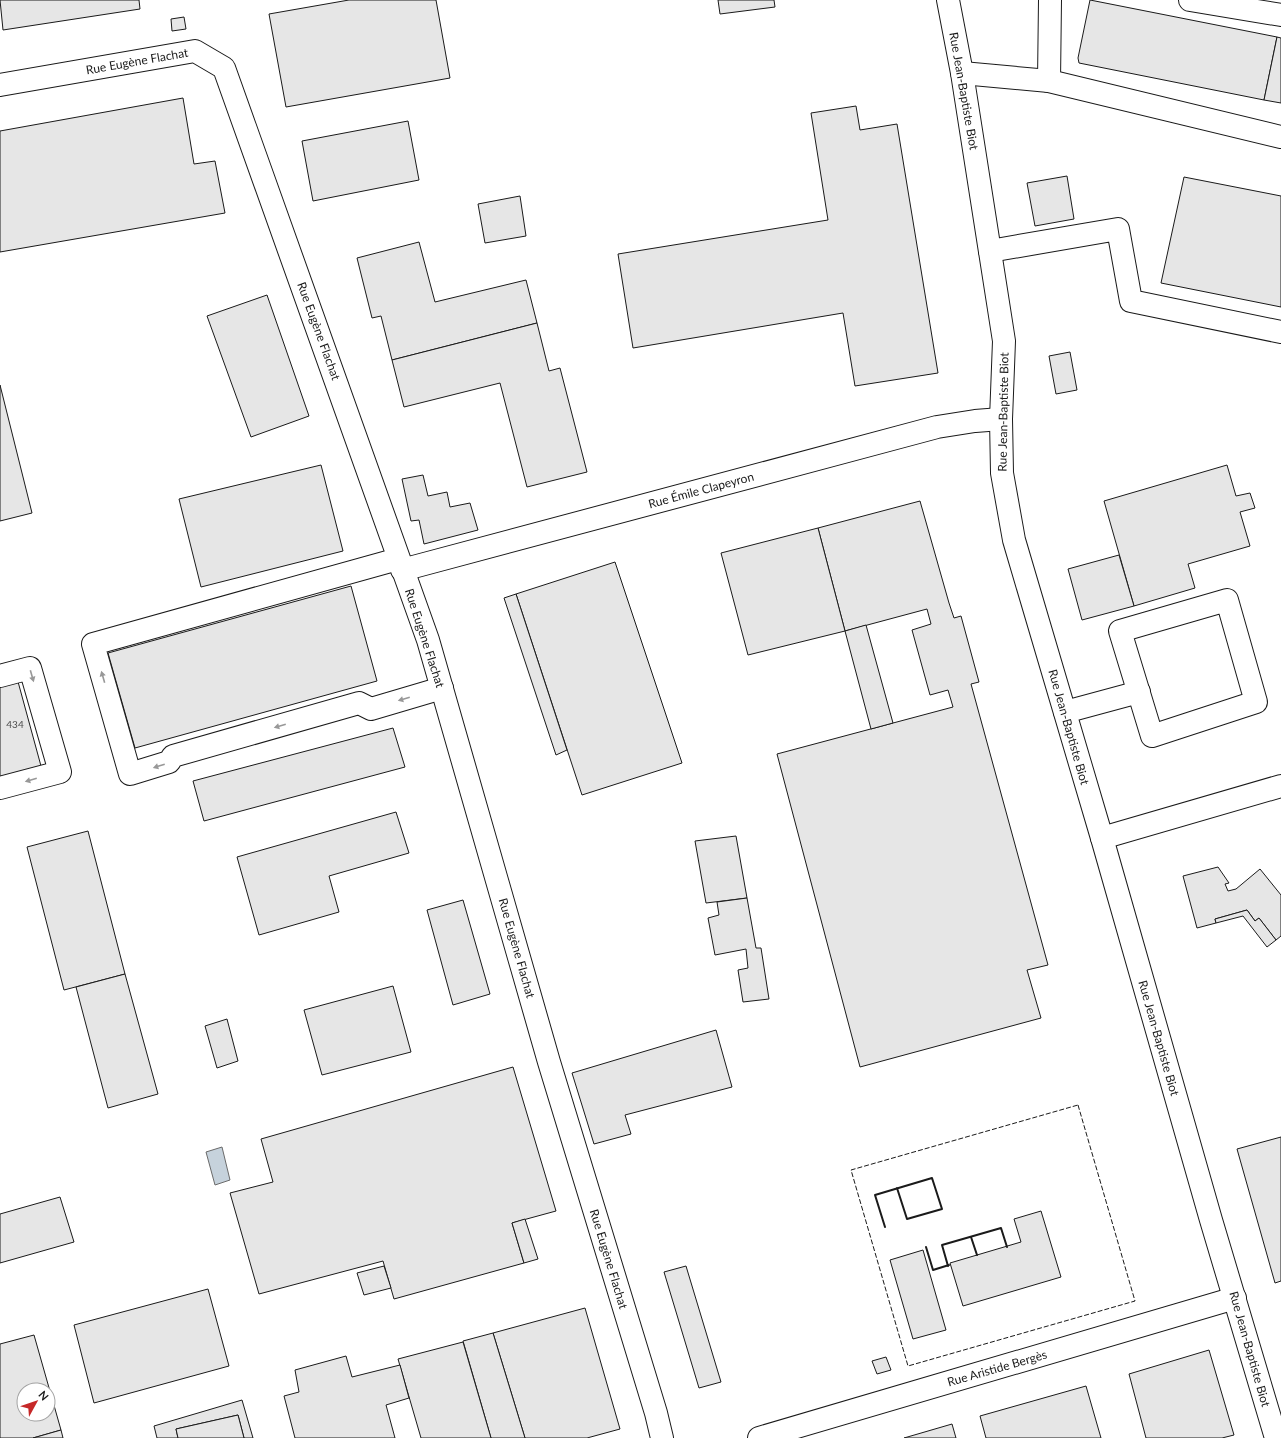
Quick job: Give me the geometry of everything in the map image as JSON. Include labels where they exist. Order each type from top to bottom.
[{"type":"street","name":"Rue Jean-Baptiste Biot","points":[[948,0],[962,73],[1004,341],[1001,419],[1002,473],[1014,540],[1102,838],[1211,1220],[1276,1438]]},
{"type":"street","points":[[1049,81],[1050,0]]},
{"type":"street","points":[[1190,0],[1281,15]]},
{"type":"street","name":"Rue Eugène Flachat","points":[[0,85],[195,51],[224,68],[428,640],[549,1062],[656,1413],[662,1438]]},
{"type":"street","points":[[962,73],[1049,81],[1281,137]]},
{"type":"street","points":[[990,251],[1118,229],[1130,301],[1281,332]]},
{"type":"street","name":"Rue Émile Clapeyron","points":[[442,688],[371,709],[359,703],[173,756],[169,762],[130,774],[93,644],[937,427],[975,421],[1001,419]]},
{"type":"street","points":[[1227,600],[1256,702],[1152,736],[1139,692],[1120,631],[1227,600]]},
{"type":"street","points":[[0,676],[30,668],[60,772],[0,788]]},
{"type":"street","points":[[1065,712],[1139,692]]},
{"type":"street","points":[[1102,838],[1281,786]]},
{"type":"street","name":"Rue Aristide Bergès","points":[[759,1438],[1235,1298]]},
{"type":"shaded area","points":[[222,1147],[230,1180],[215,1185],[206,1152]]},
{"type":"building","points":[[0,0],[139,0],[140,9],[3,30]]},
{"type":"building","points":[[349,0],[436,0],[450,78],[286,107],[269,14]]},
{"type":"building","points":[[718,0],[774,0],[775,7],[720,14]]},
{"type":"building","points":[[1090,0],[1277,37],[1264,100],[1079,63],[1078,58]]},
{"type":"building","points":[[184,17],[186,29],[172,31],[171,19]]},
{"type":"building","points":[[1277,37],[1281,38],[1281,103],[1264,100]]},
{"type":"building","points":[[183,98],[194,164],[215,161],[225,213],[0,252],[0,131]]},
{"type":"building","points":[[856,106],[860,130],[897,124],[938,373],[855,386],[843,313],[633,348],[618,254],[828,220],[811,113]]},
{"type":"building","points":[[408,121],[419,180],[313,201],[302,141]]},
{"type":"building","points":[[1067,176],[1074,219],[1035,226],[1027,183]]},
{"type":"building","points":[[1184,177],[1281,196],[1281,307],[1161,283]]},
{"type":"building","points":[[520,196],[526,236],[485,243],[478,204]]},
{"type":"building","points":[[419,242],[435,302],[526,280],[537,323],[392,360],[381,316],[372,318],[357,258]]},
{"type":"building","points":[[267,295],[309,416],[251,437],[207,316]]},
{"type":"building","points":[[537,323],[549,371],[560,368],[587,472],[527,487],[500,383],[404,407],[392,360]]},
{"type":"building","points":[[1070,352],[1077,390],[1056,394],[1049,356]]},
{"type":"building","points":[[0,385],[32,513],[0,521]]},
{"type":"building","points":[[321,465],[343,551],[201,587],[179,499]]},
{"type":"building","points":[[1227,465],[1236,496],[1250,493],[1255,508],[1240,512],[1250,546],[1188,564],[1195,588],[1134,606],[1104,501]]},
{"type":"building","points":[[423,475],[428,496],[447,492],[450,507],[470,503],[478,530],[424,544],[419,520],[411,521],[402,479]]},
{"type":"building","points":[[920,501],[954,618],[961,616],[979,682],[971,684],[1048,965],[1027,970],[1041,1018],[860,1067],[777,754],[953,707],[948,690],[930,695],[912,630],[931,624],[927,609],[845,631],[818,528]]},
{"type":"building","points":[[818,528],[845,631],[748,655],[721,553]]},
{"type":"building","points":[[1119,555],[1134,606],[1082,620],[1068,569]]},
{"type":"building","points":[[615,562],[682,763],[582,795],[516,594]]},
{"type":"building","points":[[351,586],[377,681],[135,748],[108,653]]},
{"type":"building","points":[[516,594],[567,750],[556,755],[504,598]]},
{"type":"building","points":[[866,625],[893,723],[871,729],[845,631]]},
{"type":"building","points":[[17,678],[41,766],[0,777],[0,682]]},
{"type":"building","points":[[393,728],[405,767],[204,821],[193,781]]},
{"type":"building","points":[[396,812],[409,853],[329,876],[339,912],[259,935],[237,857]]},
{"type":"building","points":[[88,831],[125,974],[64,990],[27,847]]},
{"type":"building","points":[[736,836],[747,898],[706,903],[695,841]]},
{"type":"building","points":[[1218,867],[1229,883],[1225,884],[1228,891],[1236,889],[1260,869],[1281,895],[1281,936],[1276,940],[1259,918],[1255,921],[1247,910],[1215,919],[1216,923],[1197,928],[1183,876]]},
{"type":"building","points":[[747,898],[756,948],[761,948],[769,999],[743,1002],[738,970],[748,968],[746,949],[715,955],[708,918],[719,915],[717,902]]},
{"type":"building","points":[[463,900],[490,994],[453,1005],[427,910]]},
{"type":"building","points":[[1247,910],[1255,921],[1259,918],[1276,940],[1267,947],[1243,916],[1216,923],[1215,919]]},
{"type":"building","points":[[125,974],[158,1094],[108,1108],[76,987]]},
{"type":"building","points":[[393,986],[411,1052],[322,1075],[304,1010]]},
{"type":"building","points":[[227,1019],[238,1061],[217,1068],[205,1026]]},
{"type":"building","points":[[716,1030],[732,1087],[625,1115],[631,1134],[594,1144],[572,1073]]},
{"type":"building","points":[[513,1067],[556,1211],[512,1223],[524,1263],[394,1299],[383,1261],[259,1294],[230,1193],[273,1182],[261,1139]]},
{"type":"building","points":[[1281,1137],[1281,1281],[1275,1283],[1237,1149]]},
{"type":"building","points":[[60,1197],[74,1242],[0,1263],[0,1214]]},
{"type":"building","points":[[1041,1211],[1061,1277],[963,1306],[950,1263],[1021,1242],[1014,1219]]},
{"type":"building","points":[[525,1219],[538,1259],[524,1263],[512,1223]]},
{"type":"building","points":[[923,1250],[946,1330],[913,1339],[890,1260]]},
{"type":"building","points":[[384,1266],[391,1288],[364,1295],[357,1273]]},
{"type":"building","points":[[686,1266],[721,1382],[699,1388],[664,1272]]},
{"type":"building","points":[[208,1289],[229,1366],[94,1403],[74,1325]]},
{"type":"building","points":[[585,1308],[620,1429],[587,1438],[525,1438],[493,1333]]},
{"type":"building","points":[[493,1333],[525,1438],[491,1438],[463,1341]]},
{"type":"building","points":[[34,1335],[47,1382],[16,1382],[16,1422],[56,1422],[56,1412],[61,1430],[33,1438],[0,1438],[0,1344]]},
{"type":"building","points":[[463,1342],[491,1438],[421,1438],[398,1359]]},
{"type":"building","points":[[1209,1350],[1234,1435],[1222,1438],[1146,1438],[1129,1374]]},
{"type":"building","points":[[346,1356],[352,1377],[400,1365],[409,1398],[386,1405],[395,1438],[295,1438],[284,1396],[299,1392],[295,1370]]},
{"type":"building","points":[[886,1357],[891,1370],[877,1374],[872,1361]]},
{"type":"building","points":[[1086,1386],[1101,1438],[986,1438],[980,1416]]},
{"type":"building","points":[[242,1400],[253,1438],[244,1438],[238,1415],[176,1429],[178,1438],[157,1438],[154,1426]]},
{"type":"building","points":[[238,1415],[244,1438],[178,1438],[176,1429]]},
{"type":"building","points":[[952,1424],[956,1438],[904,1438]]},
{"type":"building","points":[[61,1430],[63,1438],[33,1438]]},
{"type":"fence","points":[[1078,1105],[1135,1301],[908,1366],[851,1170],[1078,1105]]},
{"type":"wall","points":[[885,1227],[875,1195],[932,1178],[942,1209],[907,1219],[897,1188]]},
{"type":"wall","points":[[948,1266],[942,1245],[1001,1228],[1007,1247]]},
{"type":"wall","points":[[971,1237],[977,1255]]},
{"type":"wall","points":[[926,1247],[933,1270],[949,1265]]}]
